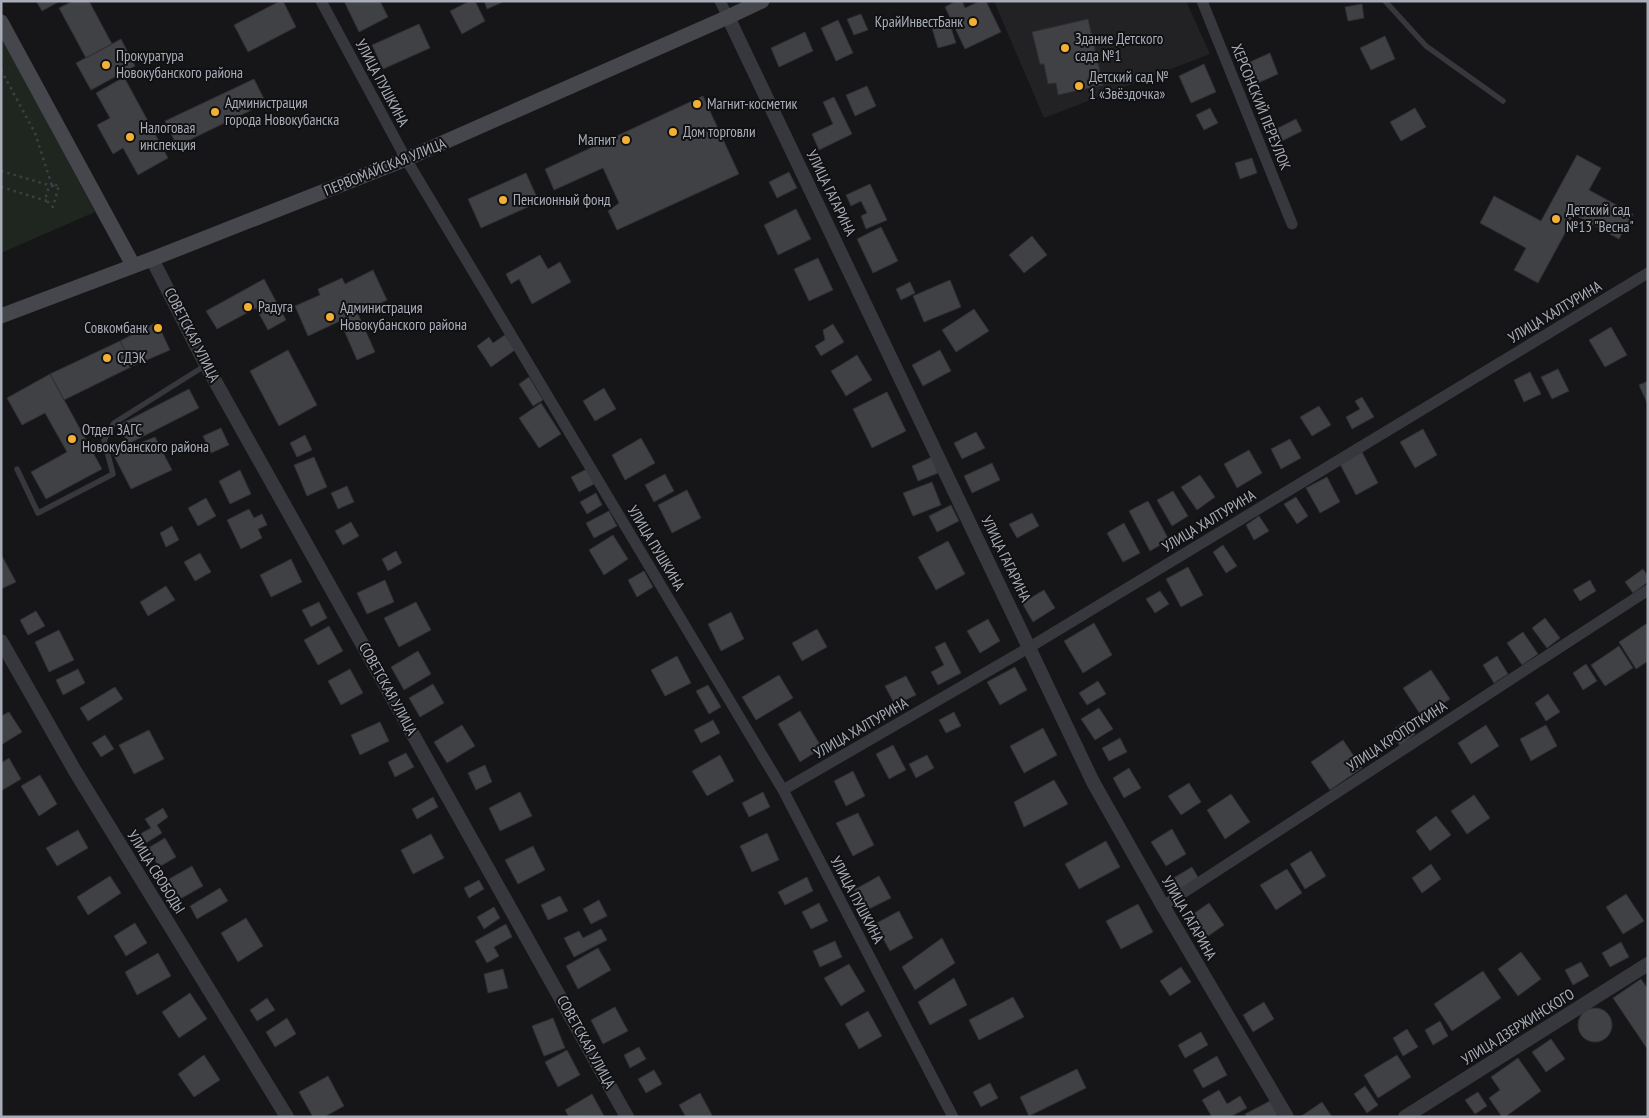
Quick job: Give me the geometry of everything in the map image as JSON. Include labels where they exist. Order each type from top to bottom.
[{"type":"main road","name":"ПЕРВОМАЙСКАЯ УЛИЦА","points":[[1,316],[406,160],[762,1]]},
{"type":"main road","points":[[1,22],[133,265]]},
{"type":"street","name":"УЛИЦА ПУШКИНА","points":[[321,1],[406,160],[783,790],[953,1117]]},
{"type":"street","name":"УЛИЦА ГАГАРИНА","points":[[720,1],[1093,782],[1163,906],[1287,1117]]},
{"type":"street","name":"ХЕРСОНСКИЙ ПЕРЕУЛОК","points":[[1202,1],[1292,224]]},
{"type":"street","name":"СОВЕТСКАЯ УЛИЦА","points":[[152,259],[206,365],[627,1117]]},
{"type":"street","name":"УЛИЦА ХАЛТУРИНА","points":[[783,790],[1030,647],[1648,273]]},
{"type":"street","name":"УЛИЦА КРОПОТКИНА","points":[[1163,906],[1648,590]]},
{"type":"street","name":"УЛИЦА СВОБОДЫ","points":[[1,641],[75,771],[287,1117]]},
{"type":"street","name":"УЛИЦА ДЗЕРЖИНСКОГО","points":[[1405,1117],[1648,964]]},
{"type":"lane","points":[[1385,1],[1426,46],[1503,101]]},
{"type":"lane","points":[[17,469],[38,513],[112,474],[104,440],[114,423],[206,365]]},
{"type":"path","points":[[1,70],[35,133],[52,186]]},
{"type":"path","points":[[1,171],[52,186],[59,185],[53,207],[47,201],[1,187]]},
{"type":"path","points":[[47,201],[47,191],[52,186]]},
{"type":"shaded area","name":"Детский сад № 1 «Звёздочка»","points":[[994,1],[1186,1],[1210,54],[1044,118]]},
{"type":"shaded area","points":[[1,36],[95,212],[1,253]]},
{"type":"building","points":[[36,1],[60,1],[42,11]]},
{"type":"building","points":[[73,1],[89,1],[112,44],[86,58],[59,8]]},
{"type":"building","points":[[283,1],[296,27],[248,52],[234,25]]},
{"type":"building","points":[[344,1],[380,1],[388,17],[359,32]]},
{"type":"building","points":[[470,1],[475,1],[485,21],[462,34],[450,11]]},
{"type":"building","points":[[484,1],[505,1],[487,9]]},
{"type":"building","points":[[956,1],[962,1],[965,8],[980,1],[986,1],[1001,32],[965,49],[945,7]]},
{"type":"building","points":[[1362,4],[1364,18],[1348,21],[1345,7]]},
{"type":"building","points":[[861,14],[868,30],[854,35],[847,19]]},
{"type":"building","points":[[948,19],[956,43],[938,48],[931,25]]},
{"type":"building","name":"Здание Детского сада №1","points":[[1088,19],[1103,85],[1058,95],[1056,83],[1048,84],[1044,64],[1040,64],[1032,32]]},
{"type":"building","points":[[838,20],[853,53],[836,61],[821,28]]},
{"type":"building","points":[[419,24],[430,48],[383,69],[372,45]]},
{"type":"building","points":[[805,32],[813,51],[779,67],[771,48]]},
{"type":"building","points":[[1385,36],[1395,59],[1371,70],[1360,48]]},
{"type":"building","name":"Прокуратура Новокубанского района","points":[[121,39],[135,66],[91,90],[76,63]]},
{"type":"building","points":[[1270,53],[1278,74],[1258,83],[1250,62]]},
{"type":"building","points":[[1204,64],[1216,92],[1191,103],[1179,76]]},
{"type":"building","name":"Налоговая инспекция","points":[[124,77],[168,158],[138,175],[123,148],[113,154],[97,125],[110,118],[96,93]]},
{"type":"building","name":"Администрация города Новокубанска","points":[[254,79],[266,103],[177,146],[165,121]]},
{"type":"building","points":[[867,86],[876,106],[855,116],[846,95]]},
{"type":"building","name":"Дом торговли","points":[[703,96],[739,174],[617,230],[608,211],[619,203],[603,168],[554,190],[545,169]]},
{"type":"building","points":[[834,97],[852,134],[819,150],[812,134],[833,124],[823,102]]},
{"type":"building","points":[[1210,108],[1218,123],[1204,130],[1196,115]]},
{"type":"building","points":[[1415,108],[1426,127],[1401,141],[1390,122]]},
{"type":"building","points":[[1296,119],[1302,131],[1280,142],[1274,130]]},
{"type":"building","points":[[1577,155],[1601,168],[1589,190],[1633,214],[1619,239],[1575,215],[1538,283],[1514,270],[1526,248],[1480,223],[1494,196],[1541,221]]},
{"type":"building","points":[[1252,158],[1257,173],[1240,179],[1235,163]]},
{"type":"building","points":[[789,172],[797,188],[777,198],[769,182]]},
{"type":"building","name":"Пенсионный фонд","points":[[526,173],[539,202],[481,228],[468,199]]},
{"type":"building","points":[[870,184],[887,220],[866,229],[861,216],[867,213],[861,201],[851,206],[846,195]]},
{"type":"building","points":[[796,209],[811,239],[778,255],[764,225]]},
{"type":"building","points":[[881,227],[898,261],[873,273],[857,239]]},
{"type":"building","points":[[1032,236],[1047,255],[1024,273],[1009,255]]},
{"type":"building","points":[[540,255],[548,269],[560,262],[571,282],[532,304],[519,279],[511,284],[506,274]]},
{"type":"building","points":[[818,258],[833,290],[809,301],[794,269]]},
{"type":"building","name":"Администрация Новокубанского района","points":[[373,270],[387,300],[358,314],[375,352],[357,360],[340,321],[308,336],[295,306],[320,295],[318,289],[342,278],[345,284]]},
{"type":"building","points":[[264,279],[286,320],[268,330],[256,308],[217,329],[206,311]]},
{"type":"building","points":[[950,280],[961,307],[924,322],[913,296]]},
{"type":"building","points":[[910,282],[915,293],[901,300],[896,289]]},
{"type":"building","points":[[974,309],[989,331],[956,352],[942,330]]},
{"type":"building","points":[[157,322],[170,350],[133,366],[120,341]]},
{"type":"building","points":[[833,324],[844,342],[821,356],[815,346],[825,340],[823,330]]},
{"type":"building","points":[[1611,327],[1627,355],[1605,367],[1589,340]]},
{"type":"building","points":[[505,335],[515,350],[491,367],[477,346],[489,337],[493,343]]},
{"type":"building","points":[[120,341],[133,366],[64,400],[50,374]]},
{"type":"building","points":[[288,350],[317,405],[279,426],[250,371]]},
{"type":"building","points":[[940,350],[951,371],[923,386],[912,365]]},
{"type":"building","points":[[857,355],[872,380],[846,396],[831,371]]},
{"type":"building","points":[[1558,369],[1569,391],[1552,399],[1541,377]]},
{"type":"building","points":[[1530,372],[1541,394],[1524,402],[1514,380]]},
{"type":"building","name":"Отдел ЗАГС Новокубанского района","points":[[50,374],[102,469],[46,499],[31,472],[67,452],[45,413],[22,425],[7,398]]},
{"type":"building","points":[[529,377],[543,400],[533,406],[519,384]]},
{"type":"building","points":[[1648,381],[1648,405],[1639,385]]},
{"type":"building","points":[[604,388],[616,409],[595,421],[583,401]]},
{"type":"building","points":[[189,389],[199,408],[128,444],[119,425]]},
{"type":"building","points":[[887,392],[906,431],[872,448],[853,409]]},
{"type":"building","points":[[1362,397],[1374,417],[1352,429],[1346,417],[1360,409],[1355,401]]},
{"type":"building","points":[[541,403],[561,434],[539,448],[519,418]]},
{"type":"building","points":[[1319,406],[1331,425],[1312,436],[1300,417]]},
{"type":"building","points":[[221,428],[229,445],[211,453],[203,436]]},
{"type":"building","points":[[1423,429],[1437,455],[1415,468],[1400,442]]},
{"type":"building","points":[[976,432],[985,448],[962,459],[954,443]]},
{"type":"building","points":[[305,435],[312,450],[297,457],[290,443]]},
{"type":"building","points":[[155,437],[172,470],[131,489],[113,454]]},
{"type":"building","points":[[641,438],[655,463],[625,480],[612,455]]},
{"type":"building","points":[[1290,439],[1301,458],[1281,469],[1271,449]]},
{"type":"building","points":[[1249,450],[1262,473],[1237,488],[1224,464]]},
{"type":"building","points":[[1362,452],[1378,483],[1356,495],[1340,464]]},
{"type":"building","points":[[314,457],[327,487],[307,496],[294,465]]},
{"type":"building","points":[[932,457],[938,473],[918,481],[912,466]]},
{"type":"building","points":[[992,463],[1000,480],[972,493],[964,476]]},
{"type":"building","points":[[587,469],[594,484],[579,492],[571,477]]},
{"type":"building","points":[[240,470],[251,494],[230,504],[219,481]]},
{"type":"building","points":[[665,474],[674,491],[654,502],[645,485]]},
{"type":"building","points":[[1200,475],[1215,497],[1197,510],[1181,487]]},
{"type":"building","points":[[1327,477],[1340,502],[1320,513],[1306,488]]},
{"type":"building","points":[[932,482],[941,505],[913,516],[903,493]]},
{"type":"building","points":[[347,486],[354,502],[338,509],[331,493]]},
{"type":"building","points":[[687,490],[701,518],[672,533],[658,505]]},
{"type":"building","points":[[1173,491],[1188,516],[1172,526],[1157,500]]},
{"type":"building","points":[[596,493],[602,505],[587,514],[580,502]]},
{"type":"building","points":[[1296,497],[1308,516],[1297,524],[1284,504]]},
{"type":"building","points":[[206,498],[216,516],[198,526],[188,508]]},
{"type":"building","points":[[1148,501],[1169,540],[1150,551],[1129,511]]},
{"type":"building","points":[[951,505],[959,521],[937,532],[929,516]]},
{"type":"building","points":[[249,509],[254,518],[262,514],[267,525],[258,529],[262,538],[241,549],[227,520]]},
{"type":"building","points":[[609,511],[617,526],[594,538],[586,523]]},
{"type":"building","points":[[1032,513],[1039,526],[1017,538],[1009,524]]},
{"type":"building","points":[[1259,516],[1269,531],[1254,540],[1246,525]]},
{"type":"building","points":[[351,522],[359,536],[343,545],[335,531]]},
{"type":"building","points":[[1124,523],[1140,553],[1123,562],[1107,533]]},
{"type":"building","points":[[172,526],[179,540],[166,547],[160,533]]},
{"type":"building","points":[[613,535],[628,559],[604,575],[589,550]]},
{"type":"building","points":[[948,541],[965,574],[936,590],[918,557]]},
{"type":"building","points":[[1223,545],[1237,566],[1226,573],[1213,552]]},
{"type":"building","points":[[396,551],[402,563],[388,571],[382,559]]},
{"type":"building","points":[[200,553],[211,572],[195,581],[184,562]]},
{"type":"building","points":[[1,554],[16,582],[1,589]]},
{"type":"building","points":[[291,559],[302,582],[271,597],[260,575]]},
{"type":"building","points":[[1188,567],[1203,595],[1181,607],[1166,579]]},
{"type":"building","points":[[1643,569],[1648,576],[1648,582],[1633,593],[1625,582]]},
{"type":"building","points":[[644,571],[653,587],[637,597],[628,580]]},
{"type":"building","points":[[385,580],[394,602],[367,614],[357,593]]},
{"type":"building","points":[[1590,580],[1596,591],[1580,601],[1573,590]]},
{"type":"building","points":[[166,586],[175,600],[148,616],[140,602]]},
{"type":"building","points":[[1044,590],[1055,608],[1033,622],[1022,603]]},
{"type":"building","points":[[1160,591],[1169,604],[1155,613],[1146,599]]},
{"type":"building","points":[[319,602],[327,618],[311,627],[302,610]]},
{"type":"building","points":[[416,602],[431,630],[399,647],[384,618]]},
{"type":"building","points":[[36,611],[45,626],[28,635],[20,620]]},
{"type":"building","points":[[731,612],[744,639],[721,651],[708,624]]},
{"type":"building","points":[[1545,618],[1560,638],[1547,648],[1532,628]]},
{"type":"building","points":[[988,619],[1000,641],[980,653],[967,631]]},
{"type":"building","points":[[1094,623],[1112,655],[1083,673],[1064,641]]},
{"type":"building","points":[[1646,624],[1648,626],[1648,661],[1636,669],[1619,642]]},
{"type":"building","points":[[329,626],[343,651],[318,665],[304,640]]},
{"type":"building","points":[[817,629],[827,647],[802,661],[792,643]]},
{"type":"building","points":[[59,630],[74,660],[49,672],[35,642]]},
{"type":"building","points":[[1523,632],[1538,654],[1522,665],[1507,643]]},
{"type":"building","points":[[945,642],[961,673],[938,685],[931,672],[944,665],[935,647]]},
{"type":"building","points":[[1619,646],[1633,668],[1605,686],[1591,665]]},
{"type":"building","points":[[418,651],[431,674],[404,690],[391,667]]},
{"type":"building","points":[[677,656],[691,683],[665,696],[651,670]]},
{"type":"building","points":[[1497,656],[1508,674],[1494,683],[1483,665]]},
{"type":"building","points":[[1586,664],[1597,681],[1583,690],[1573,673]]},
{"type":"building","points":[[1015,667],[1027,690],[1000,705],[987,682]]},
{"type":"building","points":[[78,669],[85,683],[63,695],[56,680]]},
{"type":"building","points":[[350,669],[363,693],[341,705],[328,681]]},
{"type":"building","points":[[1431,670],[1450,699],[1422,717],[1403,688]]},
{"type":"building","points":[[779,675],[793,698],[756,720],[742,697]]},
{"type":"building","points":[[906,676],[916,695],[895,705],[885,686]]},
{"type":"building","points":[[1098,681],[1106,694],[1087,705],[1079,693]]},
{"type":"building","points":[[433,684],[444,703],[420,717],[409,698]]},
{"type":"building","points":[[708,685],[721,707],[709,714],[696,691]]},
{"type":"building","points":[[115,687],[123,699],[88,721],[80,708]]},
{"type":"building","points":[[1548,694],[1560,712],[1546,721],[1535,703]]},
{"type":"building","points":[[1099,708],[1113,729],[1095,740],[1081,719]]},
{"type":"building","points":[[800,711],[822,748],[800,762],[778,724]]},
{"type":"building","points":[[9,712],[22,732],[1,745],[1,716]]},
{"type":"building","points":[[954,712],[961,726],[946,733],[939,720]]},
{"type":"building","points":[[713,720],[720,733],[701,743],[694,730]]},
{"type":"building","points":[[1405,721],[1415,734],[1400,746],[1390,732]]},
{"type":"building","points":[[380,722],[389,741],[360,755],[351,735]]},
{"type":"building","points":[[462,725],[475,746],[447,763],[434,742]]},
{"type":"building","points":[[1486,725],[1499,746],[1471,764],[1458,743]]},
{"type":"building","points":[[1546,725],[1557,746],[1531,761],[1520,739]]},
{"type":"building","points":[[1043,728],[1057,755],[1024,773],[1010,746]]},
{"type":"building","points":[[149,730],[164,759],[134,774],[119,745]]},
{"type":"building","points":[[105,735],[114,749],[101,757],[92,743]]},
{"type":"building","points":[[1120,738],[1127,752],[1109,761],[1102,748]]},
{"type":"building","points":[[1343,740],[1362,768],[1330,790],[1311,762]]},
{"type":"building","points":[[893,745],[906,770],[889,779],[876,754]]},
{"type":"building","points":[[406,753],[414,767],[395,777],[388,762]]},
{"type":"building","points":[[720,755],[734,781],[707,796],[692,771]]},
{"type":"building","points":[[927,755],[934,768],[916,778],[909,764]]},
{"type":"building","points":[[9,758],[21,779],[1,791],[1,763]]},
{"type":"building","points":[[485,765],[492,782],[476,790],[468,773]]},
{"type":"building","points":[[1129,768],[1141,788],[1124,798],[1113,778]]},
{"type":"building","points":[[853,771],[865,796],[846,806],[834,781]]},
{"type":"building","points":[[40,775],[57,804],[39,816],[21,786]]},
{"type":"building","points":[[1054,780],[1068,804],[1024,827],[1014,802]]},
{"type":"building","points":[[1189,783],[1201,802],[1181,815],[1168,796]]},
{"type":"building","points":[[520,792],[532,816],[500,831],[489,808]]},
{"type":"building","points":[[763,792],[770,807],[749,817],[742,803]]},
{"type":"building","points":[[1231,794],[1250,822],[1225,839],[1207,810]]},
{"type":"building","points":[[1474,795],[1490,818],[1467,834],[1451,811]]},
{"type":"building","points":[[433,797],[438,807],[417,819],[412,809]]},
{"type":"building","points":[[163,808],[168,817],[157,825],[162,833],[146,843],[140,834],[151,828],[145,819]]},
{"type":"building","points":[[858,813],[874,845],[853,856],[836,823]]},
{"type":"building","points":[[1436,816],[1451,835],[1430,851],[1416,831]]},
{"type":"building","points":[[1172,829],[1186,854],[1166,866],[1151,842]]},
{"type":"building","points":[[78,830],[88,848],[57,866],[46,848]]},
{"type":"building","points":[[767,833],[779,860],[752,872],[740,846]]},
{"type":"building","points":[[431,834],[444,858],[413,874],[401,850]]},
{"type":"building","points":[[165,838],[176,857],[159,867],[148,848]]},
{"type":"building","points":[[1106,841],[1120,867],[1079,889],[1065,864]]},
{"type":"building","points":[[533,846],[545,870],[518,884],[505,860]]},
{"type":"building","points":[[1311,851],[1326,876],[1305,889],[1290,864]]},
{"type":"building","points":[[1431,864],[1441,879],[1422,893],[1412,878]]},
{"type":"building","points":[[192,866],[203,886],[180,899],[169,879]]},
{"type":"building","points":[[1192,867],[1199,879],[1177,892],[1170,880]]},
{"type":"building","points":[[1287,869],[1302,893],[1276,910],[1260,885]]},
{"type":"building","points":[[110,876],[121,893],[88,915],[77,897]]},
{"type":"building","points":[[879,876],[891,898],[865,911],[854,890]]},
{"type":"building","points":[[807,877],[813,891],[785,905],[778,892]]},
{"type":"building","points":[[479,880],[484,889],[469,898],[464,888]]},
{"type":"building","points":[[220,888],[228,901],[197,919],[190,906]]},
{"type":"building","points":[[1626,894],[1644,921],[1623,934],[1606,907]]},
{"type":"building","points":[[560,896],[568,911],[548,920],[541,905]]},
{"type":"building","points":[[599,900],[607,916],[591,924],[583,909]]},
{"type":"building","points":[[819,903],[828,921],[811,929],[802,912]]},
{"type":"building","points":[[1209,903],[1224,925],[1204,939],[1189,917]]},
{"type":"building","points":[[1138,904],[1153,932],[1121,949],[1106,921]]},
{"type":"building","points":[[494,907],[500,918],[484,929],[477,917]]},
{"type":"building","points":[[899,911],[913,938],[890,951],[875,924]]},
{"type":"building","points":[[246,918],[263,946],[238,962],[221,933]]},
{"type":"building","points":[[135,923],[147,943],[126,956],[114,936]]},
{"type":"building","points":[[506,924],[512,937],[494,947],[499,956],[487,963],[475,941]]},
{"type":"building","points":[[601,929],[607,940],[574,957],[564,938],[579,931],[583,938]]},
{"type":"building","points":[[942,938],[955,963],[915,990],[902,967]]},
{"type":"building","points":[[835,941],[842,957],[820,967],[813,951]]},
{"type":"building","points":[[1621,942],[1629,957],[1610,967],[1602,953]]},
{"type":"building","points":[[598,948],[611,970],[578,989],[566,966]]},
{"type":"building","points":[[1521,952],[1541,979],[1518,996],[1498,969]]},
{"type":"building","points":[[158,953],[171,976],[137,995],[125,972]]},
{"type":"building","points":[[1581,962],[1589,976],[1573,985],[1565,970]]},
{"type":"building","points":[[849,964],[865,991],[841,1006],[824,978]]},
{"type":"building","points":[[1181,967],[1191,982],[1170,996],[1160,981]]},
{"type":"building","points":[[503,969],[508,988],[488,993],[484,974]]},
{"type":"building","points":[[1483,971],[1501,998],[1452,1031],[1434,1004]]},
{"type":"building","points":[[954,978],[967,1005],[930,1025],[918,1002]]},
{"type":"building","points":[[1641,979],[1648,989],[1648,1050],[1613,998]]},
{"type":"building","points":[[190,993],[207,1019],[179,1038],[162,1012]]},
{"type":"building","points":[[1013,997],[1024,1017],[979,1040],[969,1020]]},
{"type":"building","points":[[267,998],[275,1010],[257,1021],[250,1010]]},
{"type":"building","points":[[1264,1002],[1274,1019],[1253,1032],[1243,1015]]},
{"type":"building","points":[[615,1007],[628,1031],[603,1044],[591,1020]]},
{"type":"building","points":[[1595,1008],[1607,1013],[1612,1025],[1607,1037],[1595,1042],[1583,1037],[1578,1025],[1583,1013]]},
{"type":"building","points":[[868,1011],[882,1036],[859,1049],[845,1024]]},
{"type":"building","points":[[287,1018],[296,1034],[275,1047],[266,1032]]},
{"type":"building","points":[[553,1018],[565,1048],[544,1056],[532,1026]]},
{"type":"building","points":[[1440,1021],[1448,1036],[1433,1045],[1425,1030]]},
{"type":"building","points":[[1407,1029],[1418,1047],[1403,1056],[1393,1038]]},
{"type":"building","points":[[1201,1032],[1208,1045],[1185,1058],[1178,1045]]},
{"type":"building","points":[[1551,1039],[1565,1059],[1546,1072],[1532,1052]]},
{"type":"building","points":[[639,1047],[646,1059],[630,1068],[624,1055]]},
{"type":"building","points":[[567,1050],[580,1075],[558,1087],[545,1062]]},
{"type":"building","points":[[204,1055],[220,1080],[194,1097],[178,1074]]},
{"type":"building","points":[[1397,1055],[1411,1077],[1378,1098],[1364,1075]]},
{"type":"building","points":[[1217,1056],[1227,1075],[1203,1088],[1193,1070]]},
{"type":"building","points":[[1518,1058],[1541,1091],[1505,1117],[1502,1117],[1489,1098],[1500,1090],[1491,1077]]},
{"type":"building","points":[[1077,1069],[1086,1088],[1029,1116],[1020,1097]]},
{"type":"building","points":[[654,1070],[662,1084],[646,1093],[638,1079]]},
{"type":"building","points":[[328,1076],[344,1106],[324,1117],[313,1117],[299,1092]]},
{"type":"building","points":[[990,1083],[998,1098],[981,1107],[973,1092]]},
{"type":"building","points":[[1365,1086],[1378,1105],[1367,1113],[1354,1094]]},
{"type":"building","points":[[1219,1090],[1227,1104],[1240,1096],[1247,1108],[1230,1117],[1212,1117],[1202,1100]]},
{"type":"building","points":[[1478,1092],[1487,1106],[1475,1114],[1465,1100]]},
{"type":"building","points":[[700,1093],[712,1115],[709,1117],[686,1117],[679,1105]]},
{"type":"building","points":[[592,1094],[604,1116],[569,1117],[565,1110]]},
{"type":"building","points":[[1270,1101],[1278,1115],[1275,1117],[1247,1117],[1245,1114]]},
{"type":"building","points":[[1322,1102],[1332,1117],[1300,1117]]},
{"type":"place","name":"КрайИнвестБанк","points":[[973,22]]},
{"type":"place","name":"Здание Детского сада №1","points":[[1065,48]]},
{"type":"place","name":"Прокуратура Новокубанского района","points":[[106,65]]},
{"type":"place","name":"Детский сад № 1 «Звёздочка»","points":[[1079,86]]},
{"type":"place","name":"Магнит-косметик","points":[[697,104]]},
{"type":"place","name":"Администрация города Новокубанска","points":[[215,112]]},
{"type":"place","name":"Дом торговли","points":[[673,132]]},
{"type":"place","name":"Налоговая инспекция","points":[[130,137]]},
{"type":"place","name":"Магнит","points":[[626,140]]},
{"type":"place","name":"Пенсионный фонд","points":[[503,200]]},
{"type":"place","name":"Детский сад №13 \"Весна\"","points":[[1556,219]]},
{"type":"place","name":"Радуга","points":[[248,307]]},
{"type":"place","name":"Администрация Новокубанского района","points":[[330,317]]},
{"type":"place","name":"Совкомбанк","points":[[158,328]]},
{"type":"place","name":"СДЭК","points":[[107,358]]},
{"type":"place","name":"Отдел ЗАГС Новокубанского района","points":[[72,439]]}]
